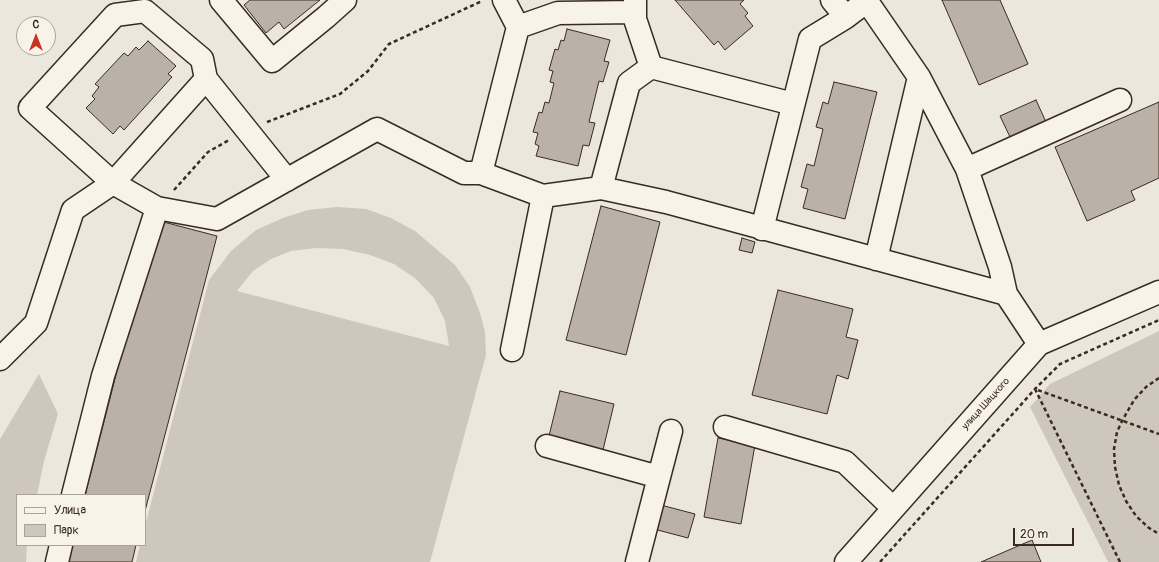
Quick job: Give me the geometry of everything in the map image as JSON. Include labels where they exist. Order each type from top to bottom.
[{"type":"street","points":[[221,0],[272,62],[345,0]]},
{"type":"street","points":[[481,173],[518,27],[504,0]]},
{"type":"street","points":[[832,0],[846,17]]},
{"type":"street","points":[[762,229],[810,39],[846,17],[867,0],[919,77],[967,169],[1000,267],[1006,294],[1039,344]]},
{"type":"street","points":[[518,27],[558,12],[635,6],[635,19],[651,67]]},
{"type":"street","points":[[287,180],[206,79],[202,60],[145,11],[115,15],[30,108],[113,183],[157,208],[218,219],[287,180],[377,129],[464,173],[481,173],[543,196],[601,188],[666,202],[721,222],[762,229],[1006,294]]},
{"type":"street","points":[[651,67],[793,104]]},
{"type":"street","points":[[601,188],[629,83],[651,67]]},
{"type":"street","points":[[876,260],[919,77]]},
{"type":"street","points":[[0,359],[36,323],[73,210],[113,183],[206,79]]},
{"type":"street","points":[[967,169],[1120,100]]},
{"type":"street","points":[[512,350],[543,196]]},
{"type":"street","points":[[73,494],[103,376],[157,208]]},
{"type":"street","name":"улица Шацкого","points":[[846,562],[1039,344],[1159,292]]},
{"type":"street","points":[[725,428],[845,462],[893,508]]},
{"type":"street","points":[[636,562],[671,431]]},
{"type":"street","points":[[547,446],[659,477]]},
{"type":"street","points":[[57,562],[61,546]]},
{"type":"path","points":[[157,208],[208,152],[246,130],[340,94],[368,71],[389,44],[484,0]]},
{"type":"path","points":[[880,562],[1035,389],[1060,364],[1159,320]]},
{"type":"path","points":[[1159,378],[1146,387],[1134,400],[1122,421],[1114,449],[1115,467],[1119,485],[1126,501],[1136,516],[1149,528],[1159,534]]},
{"type":"path","points":[[1035,389],[1159,434]]},
{"type":"path","points":[[1035,389],[1120,562]]},
{"type":"green space","points":[[337,207],[366,209],[391,218],[415,231],[455,265],[470,287],[480,313],[485,332],[486,355],[430,562],[136,562],[140,546],[146,546],[146,522],[209,280],[231,251],[256,230],[283,218],[308,210]],"holes":[[[316,248],[343,249],[370,255],[394,264],[416,279],[434,298],[445,321],[449,346],[237,291],[253,271],[271,259],[291,251]]]},
{"type":"green space","points":[[1159,331],[1159,562],[1108,562],[1030,407],[1050,384]]},
{"type":"green space","points":[[39,374],[58,414],[44,461],[37,494],[16,494],[16,546],[27,546],[26,562],[0,562],[0,439]]},
{"type":"building","points":[[250,0],[320,0],[284,29],[279,22],[266,33],[244,5]]},
{"type":"building","points":[[675,0],[744,0],[740,4],[748,13],[745,16],[753,26],[725,50],[718,41],[714,45]]},
{"type":"building","points":[[942,0],[1000,0],[1028,64],[979,85]]},
{"type":"building","points":[[567,29],[610,40],[604,61],[609,62],[603,82],[599,81],[589,122],[595,123],[589,146],[583,145],[578,166],[536,156],[539,146],[535,144],[538,133],[533,132],[539,112],[542,113],[545,102],[549,103],[554,83],[550,82],[553,71],[549,70],[555,49],[558,50],[561,40],[564,41]]},
{"type":"building","points":[[148,41],[176,66],[168,74],[172,77],[124,130],[120,126],[113,134],[86,108],[95,99],[92,96],[99,87],[95,84],[124,53],[128,56],[136,47],[139,50]]},
{"type":"building","points":[[834,82],[877,92],[845,219],[803,208],[808,189],[801,187],[807,164],[814,166],[823,129],[816,127],[823,102],[828,104]]},
{"type":"building","points":[[1036,100],[1046,122],[1011,139],[1000,116]]},
{"type":"building","points":[[1159,102],[1159,178],[1131,191],[1135,200],[1087,221],[1055,147]]},
{"type":"building","points":[[601,206],[660,222],[626,355],[566,340]]},
{"type":"building","points":[[156,220],[217,236],[146,507],[146,494],[85,494]]},
{"type":"building","points":[[742,238],[755,242],[752,253],[739,250]]},
{"type":"building","points":[[778,290],[853,309],[846,337],[858,340],[848,379],[837,375],[827,414],[752,395]]},
{"type":"building","points":[[560,391],[614,404],[603,450],[549,436]]},
{"type":"building","points":[[718,438],[755,445],[741,524],[704,517]]},
{"type":"building","points":[[657,504],[695,514],[688,538],[650,528]]},
{"type":"building","points":[[1032,540],[1041,562],[981,562]]},
{"type":"building","points":[[72,546],[136,546],[132,562],[67,562]]}]
